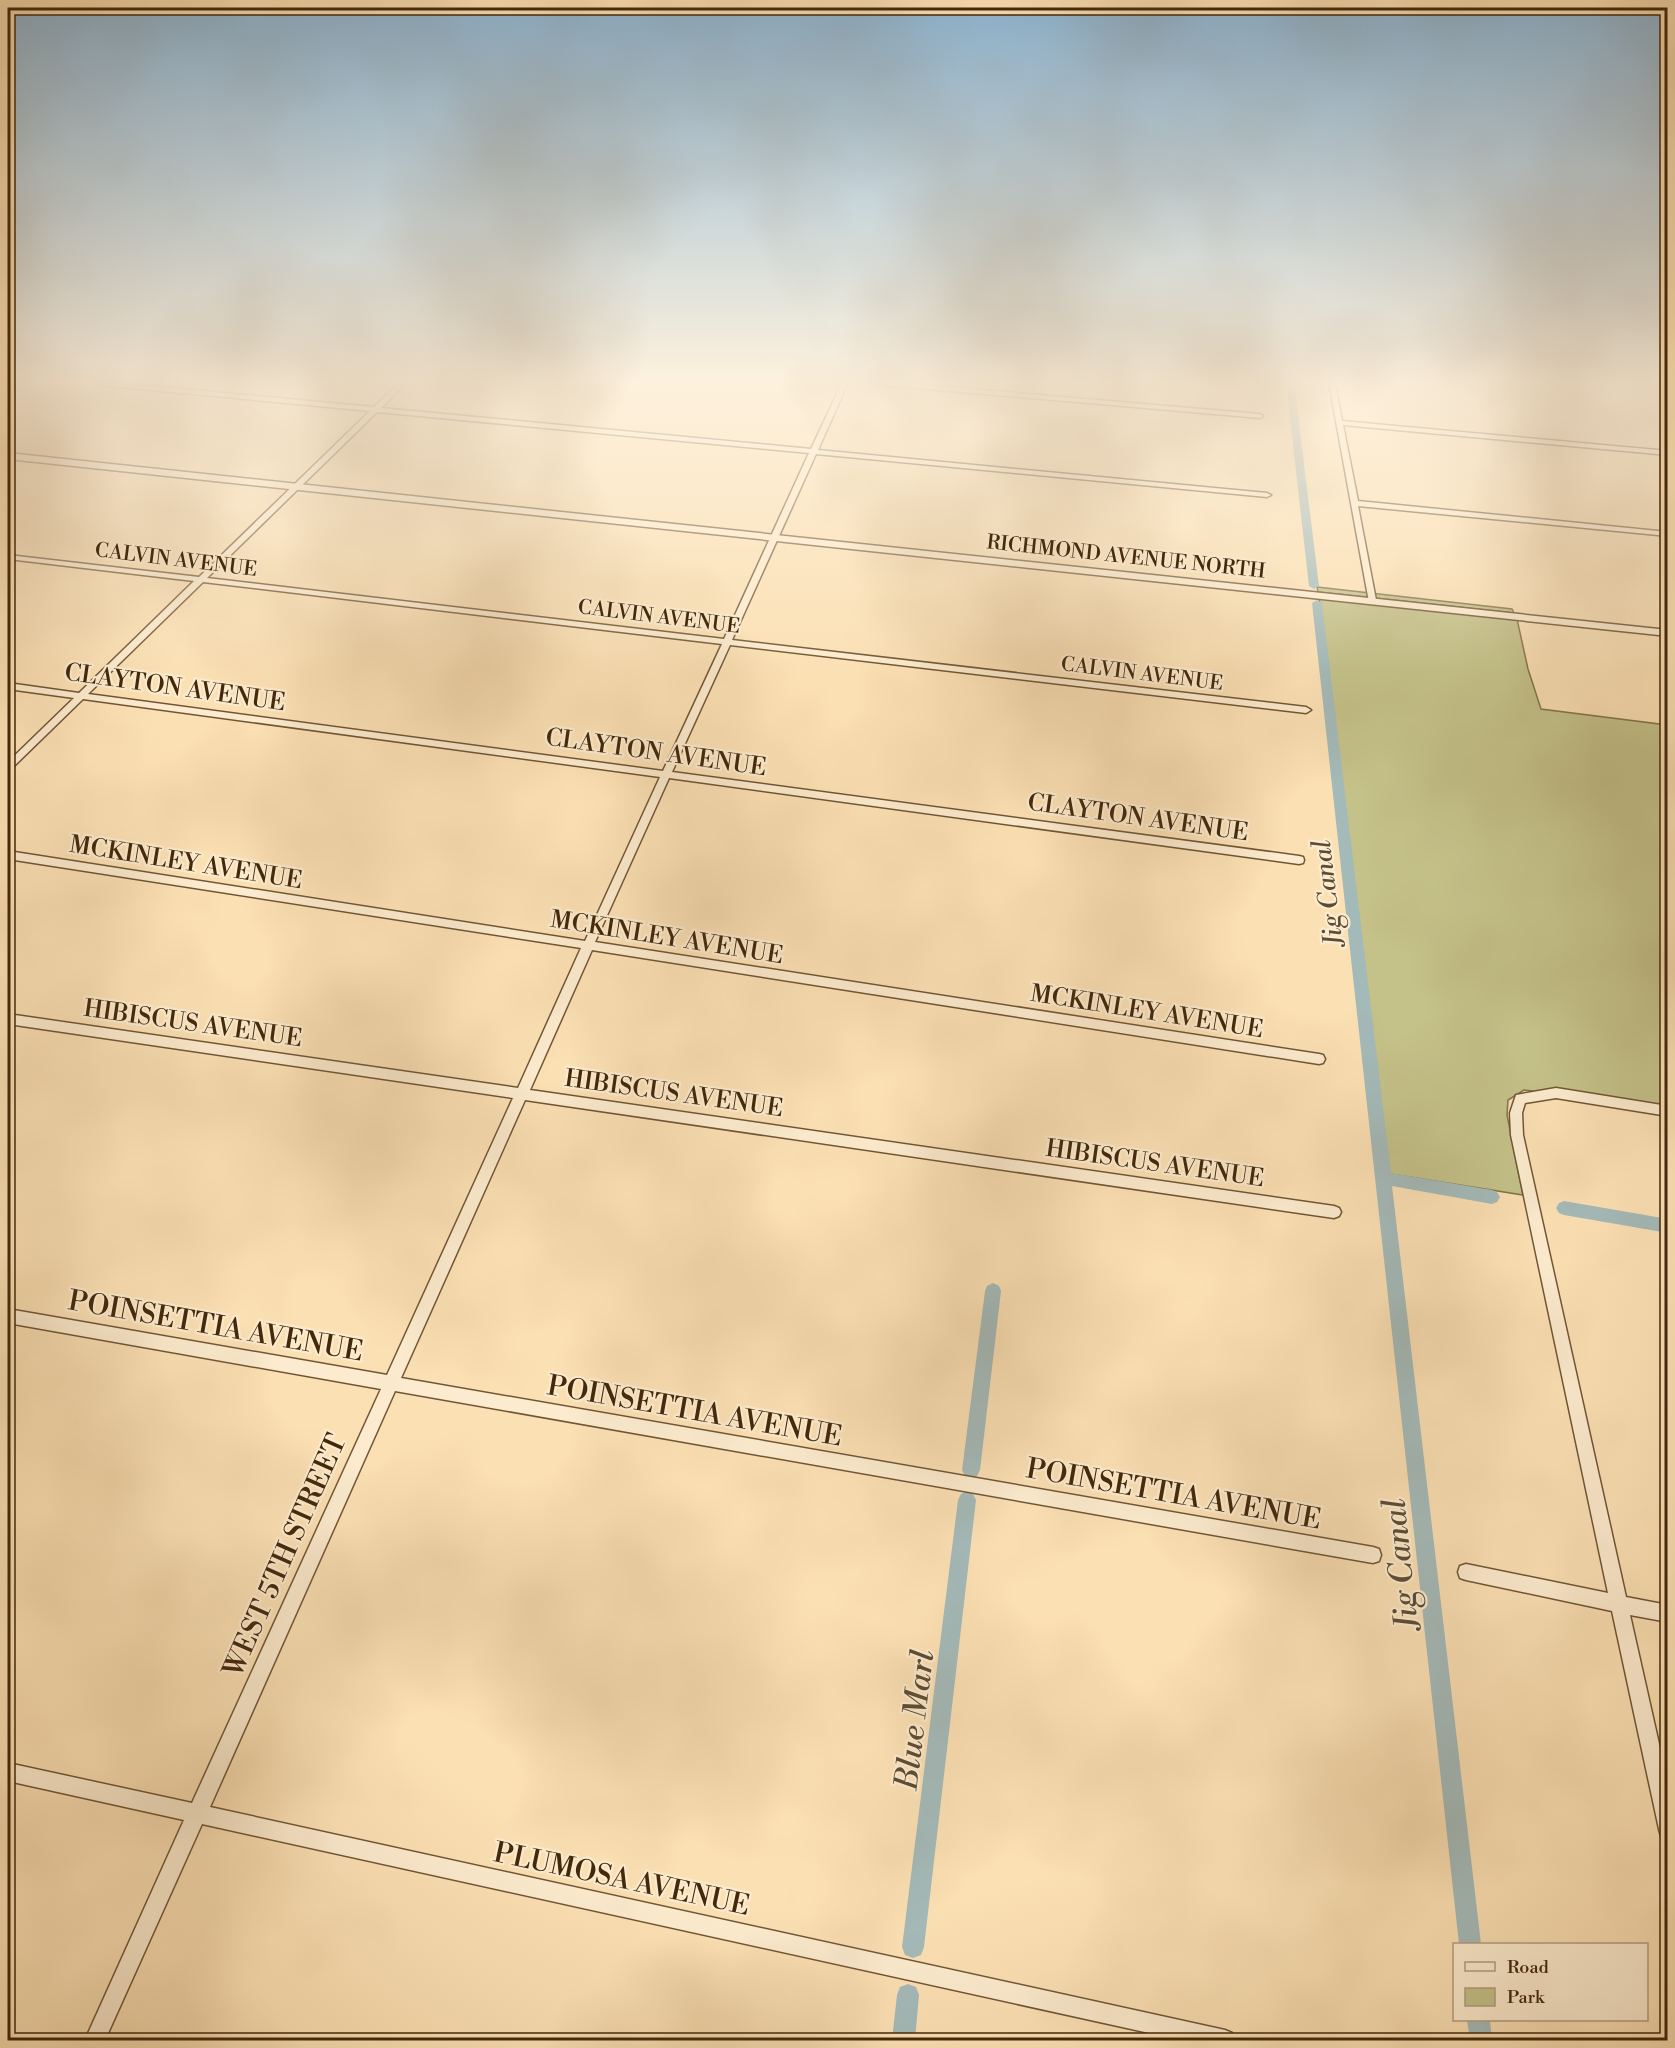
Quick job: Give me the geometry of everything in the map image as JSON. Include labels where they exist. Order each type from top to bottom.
[{"type":"street","name":"RICHMOND AVENUE NORTH","points":[[218,479],[1668,633]]},
{"type":"street","points":[[8,767],[305,479]]},
{"type":"street","name":"WEST 5TH STREET","points":[[95,2040],[588,946],[801,479]]},
{"type":"street","points":[[1098,479],[1267,495]]},
{"type":"street","points":[[1350,479],[1372,600]]},
{"type":"street","points":[[1355,503],[1668,534]]},
{"type":"street","name":"CALVIN AVENUE","points":[[8,557],[1306,711]]},
{"type":"street","name":"CLAYTON AVENUE","points":[[8,686],[1299,860]]},
{"type":"street","name":"MCKINLEY AVENUE","points":[[8,855],[1319,1059]]},
{"type":"street","name":"HIBISCUS AVENUE","points":[[8,1019],[1334,1212]]},
{"type":"street","points":[[1668,1112],[1556,1093],[1520,1099],[1516,1113],[1517,1135],[1668,1829]]},
{"type":"street","name":"POINSETTIA AVENUE","points":[[8,1316],[1373,1555]]},
{"type":"street","points":[[1466,1572],[1668,1614]]},
{"type":"street","name":"PLUMOSA AVENUE","points":[[8,1772],[1225,2040]]},
{"type":"green space","points":[[1317,587],[1512,609],[1514,613],[1318,592]]},
{"type":"green space","points":[[1319,597],[1517,619],[1528,669],[1541,709],[1667,725],[1667,1107],[1524,1090],[1508,1100],[1507,1115],[1523,1195],[1378,1172]]},
{"type":"waterway","name":"Jig Canal","points":[[1301,479],[1314,586]]},
{"type":"waterway","name":"Jig Canal","points":[[1317,603],[1384,1178]]},
{"type":"waterway","name":"Jig Canal","points":[[1384,1178],[1492,1197]]},
{"type":"waterway","name":"Jig Canal","points":[[1384,1178],[1470,1943]]},
{"type":"waterway","name":"Jig Canal","points":[[1564,1208],[1668,1226]]},
{"type":"waterway","name":"Blue Marl","points":[[971,1470],[993,1291]]},
{"type":"waterway","name":"Blue Marl","points":[[913,1947],[967,1500]]},
{"type":"waterway","name":"Blue Marl","points":[[903,2040],[908,1995]]},
{"type":"waterway","name":"Jig Canal","points":[[1479,2021],[1481,2040]]}]
